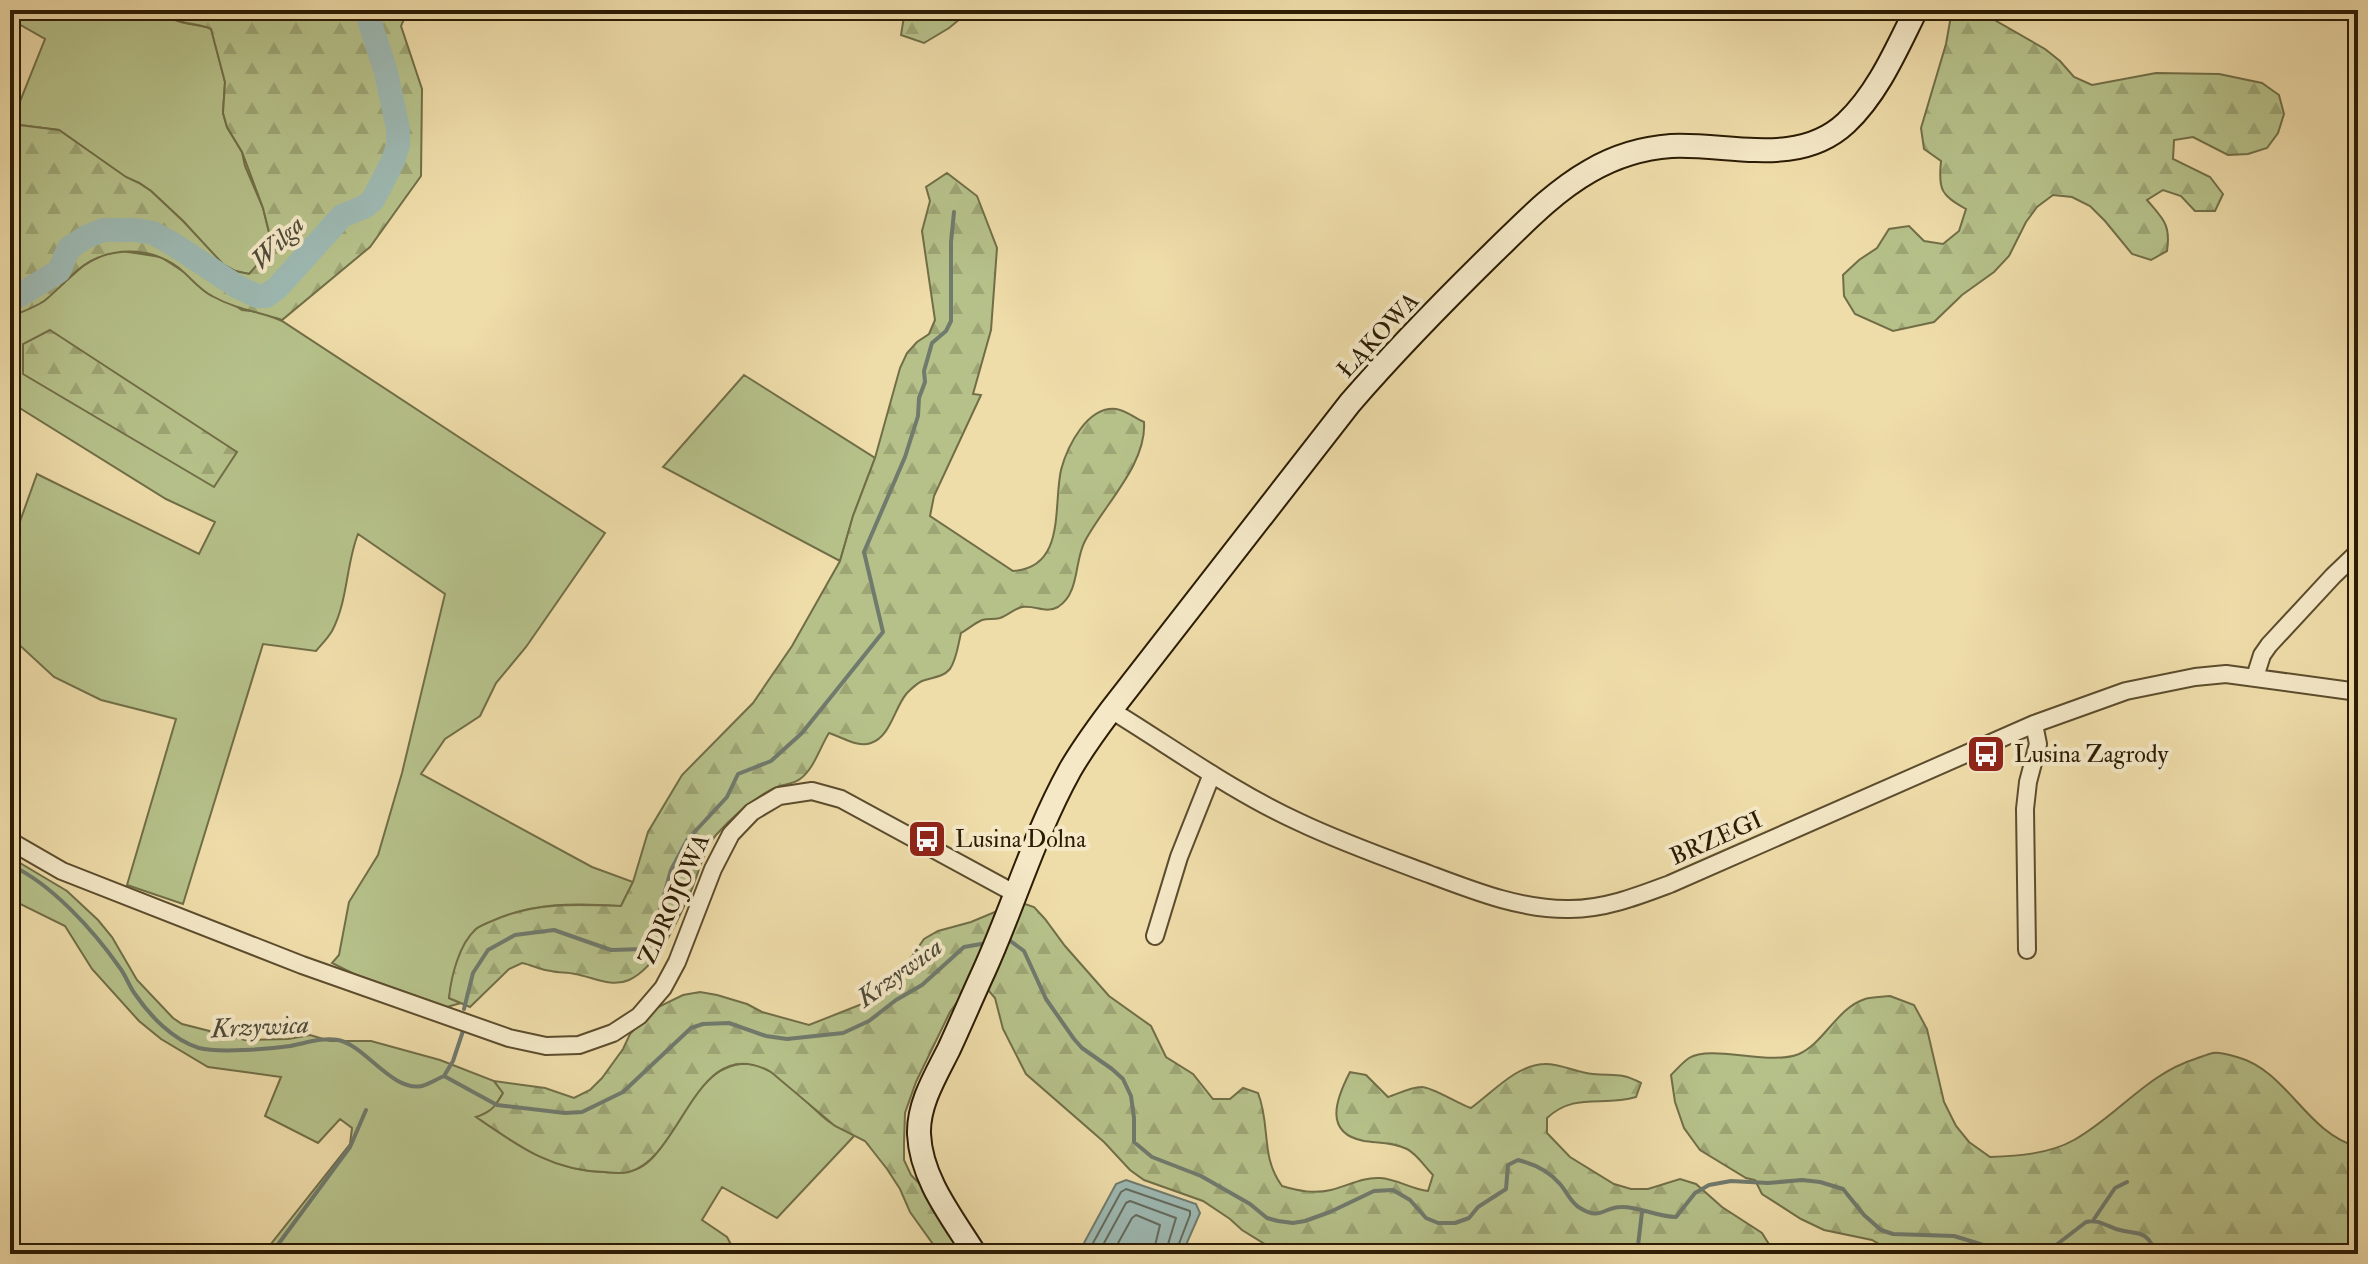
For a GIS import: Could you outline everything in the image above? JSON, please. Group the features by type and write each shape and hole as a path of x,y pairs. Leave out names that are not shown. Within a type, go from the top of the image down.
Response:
{"street":[{"name":"ŁĄKOWA","path":"1014,893 1068,774 1111,710 1350,403 1460,285 1542,206 1590,171 1612,160 1669,146 1767,151 1792,149 1812,145 1831,135 1858,111 1916,10"},
{"path":"2255,677 2262,655 2269,645 2358,552"},
{"name":"BRZEGI","path":"1111,710 1212,774 1297,822 1468,889 1536,907 1572,909 1621,902 1670,884 2034,724 2126,691 2226,674 2358,692"},
{"path":"2027,950 2025,809 2038,744 2034,724"},
{"path":"1155,936 1179,857 1212,774"},
{"name":"ZDROJOWA","path":"10,841 62,871 302,965 509,1038 546,1046 579,1045 613,1033 639,1016 663,988 677,962 713,869 731,834 752,812 779,796 812,791 841,799 1014,893"},
{"path":"975,1254 934,1187 923,1162 919,1133 922,1108 932,1081 989,960 1014,893"}],"green space":[{"path":"10,10 169,10 171,18 211,28 225,82 223,113 227,127 242,152 270,236 269,251 260,264 249,274 222,264 183,221 139,183 126,178 59,130 11,124 45,39 10,19"},
{"path":"169,10 408,10 401,26 422,89 421,176 370,247 282,320 212,296 169,262 148,253 136,252 113,253 91,261 44,301 10,317 11,124 59,130 151,191 223,264 235,271 249,274 269,251 270,236 263,208 223,113 225,82 211,29 171,18"},
{"path":"905,10 964,10 966,14 924,43 901,35"},
{"path":"1952,10 1977,10 2045,49 2074,77 2092,85 2156,73 2219,74 2262,83 2279,95 2284,114 2278,133 2267,148 2248,154 2228,155 2193,137 2174,140 2173,159 2210,177 2223,194 2215,211 2195,211 2181,196 2163,190 2147,200 2161,217 2168,234 2167,251 2151,260 2132,254 2090,206 2072,197 2053,195 2037,207 2009,256 1994,272 1962,295 1934,322 1893,331 1855,314 1844,296 1843,275 1877,248 1889,229 1909,226 1924,241 1943,244 1959,231 1966,209 1943,191 1941,161 1924,149 1921,128 1946,44"},
{"path":"947,173 977,196 997,248 991,330 973,394 981,395 934,496 930,516 1013,571 1030,567 1042,559 1049,547 1054,533 1061,470 1073,440 1087,421 1096,414 1116,409 1144,422 1139,453 1123,484 1085,541 1070,594 1053,609 1022,607 1000,618 982,620 961,633 950,669 940,676 922,681 909,691 888,728 878,739 861,744 829,733 805,775 764,794 722,828 704,855 674,928 658,953 639,974 622,982 609,982 522,963 509,969 470,1007 449,998 461,952 476,929 508,915 539,907 621,906 633,882 648,832 682,775 753,703 792,646 840,561 875,458 900,368 907,353 929,334 935,320 922,231 930,201 926,187"},
{"path":"122,251 161,257 242,310 261,312 282,321 605,533 526,647 496,683 480,716 445,739 421,774 592,867 633,882 621,906 572,904 539,907 508,915 476,929 450,991 449,998 461,1003 447,1007 354,974 332,963 339,955 349,902 378,855 402,773 445,594 358,534 337,619 332,631 316,651 263,644 183,904 127,885 176,719 101,700 54,677 13,639 10,644 10,536 14,538 37,474 199,554 215,522 166,499 10,402 10,317 44,301 86,263"},
{"path":"50,330 237,452 214,487 23,374 23,344"},
{"path":"744,375 875,458 840,561 663,467"},
{"path":"10,857 67,891 98,920 112,937 137,980 182,1024 245,1040 310,1035 330,1041 371,1041 440,1060 494,1081 503,1093 493,1109 478,1117 536,1155 568,1167 617,1172 631,1171 645,1165 658,1152 702,1086 723,1069 736,1065 760,1066 791,1087 828,1121 855,1135 777,1218 722,1187 702,1220 727,1237 736,1254 263,1254 350,1144 352,1128 340,1119 318,1143 265,1116 281,1077 208,1067 161,1039 139,1021 92,969 65,926 10,899"},
{"path":"1019,902 1034,907 1109,996 1151,1026 1166,1057 1193,1074 1213,1099 1230,1099 1243,1088 1258,1093 1268,1152 1282,1186 1319,1192 1380,1178 1428,1191 1433,1175 1411,1151 1396,1145 1364,1141 1343,1131 1336,1114 1337,1104 1350,1072 1366,1075 1388,1097 1425,1087 1471,1108 1514,1074 1550,1064 1587,1073 1623,1076 1641,1083 1636,1097 1568,1105 1547,1118 1547,1133 1570,1157 1614,1184 1631,1189 1648,1189 1680,1179 1696,1184 1722,1207 1762,1233 1775,1254 1634,1254 1617,1246 1585,1244 1537,1254 1281,1254 1203,1201 1144,1180 1130,1170 1104,1142 1026,1074 1003,1029 995,998 983,984 968,987 950,1012 916,1082 905,1113 904,1160 911,1175 934,1199 962,1254 938,1251 910,1212 887,1169 865,1141 835,1126 771,1072 746,1064 725,1068 707,1081 663,1145 648,1162 626,1173 586,1171 552,1162 521,1147 476,1117 492,1108 503,1093 494,1081 545,1088 574,1098 590,1090 623,1049 630,1034 652,1010 683,995 700,992 717,995 809,1025 882,994 924,939"},
{"path":"1890,996 1914,1005 1927,1029 1944,1102 1956,1126 1969,1142 1990,1157 2033,1153 2064,1145 2090,1130 2162,1075 2207,1055 2225,1054 2255,1064 2284,1088 2324,1129 2358,1147 2358,1254 2270,1254 2242,1249 2227,1254 1896,1254 1872,1240 1824,1230 1801,1219 1762,1194 1755,1180 1746,1178 1700,1150 1684,1128 1675,1102 1671,1075 1689,1058 1711,1053 1773,1058 1799,1054 1816,1042 1855,1003"}],"water":[{"path":"1126,1180 1196,1204 1200,1213 1182,1254 1078,1254 1116,1184"}],"waterway":[{"name":"Wilga","path":"10,301 59,271 69,248 103,230 153,233 257,296 266,296 277,288 342,216 373,200 393,161 398,145 398,129 386,72 368,17 369,10"},
{"path":"464,1009 473,973 488,950 515,935 554,930 611,950 645,949 671,870 687,840 727,797 738,774 771,761 802,733 883,632 864,552 905,457 918,416 919,398 925,382 924,371 932,343 946,331 951,321 954,212"},
{"name":"Krzywica","path":"10,865 41,883 71,909 122,971 148,1011 171,1033 189,1044 208,1049 244,1050 332,1039 348,1044 389,1075 411,1086 422,1086 444,1076"},
{"name":"Krzywica","path":"1004,941 1009,940 1024,951 1046,999 1074,1039 1123,1079 1131,1096 1134,1142 1152,1157 1201,1176 1250,1204 1267,1218 1293,1223 1305,1221 1374,1191 1393,1190 1410,1200 1426,1218 1438,1223 1455,1223 1469,1218 1478,1207 1506,1189 1508,1165 1518,1160 1556,1179 1577,1206 1587,1212 1627,1207 1676,1217 1695,1193 1709,1185 1731,1181 1768,1183 1802,1180 1843,1189 1864,1215 1881,1230 1893,1234 1954,1236 2003,1251 2029,1254"},
{"name":"Krzywica","path":"444,1076 497,1105 582,1112 623,1092 691,1028 703,1024 729,1023 766,1036 787,1039 843,1033 869,1021 922,985 964,947 987,943"},
{"path":"444,1076 453,1061 463,1031"},
{"path":"271,1254 350,1147 366,1110"},
{"path":"2094,1219 2115,1188 2127,1182"},
{"path":"1637,1254 1642,1212"},
{"name":"Krzywica","path":"2040,1254 2086,1222 2094,1221 2144,1236 2156,1254"}],"place":[{"name":"Lusina Zagrody","path":"1986,754"},
{"name":"Lusina Dolna","path":"927,839"}]}
